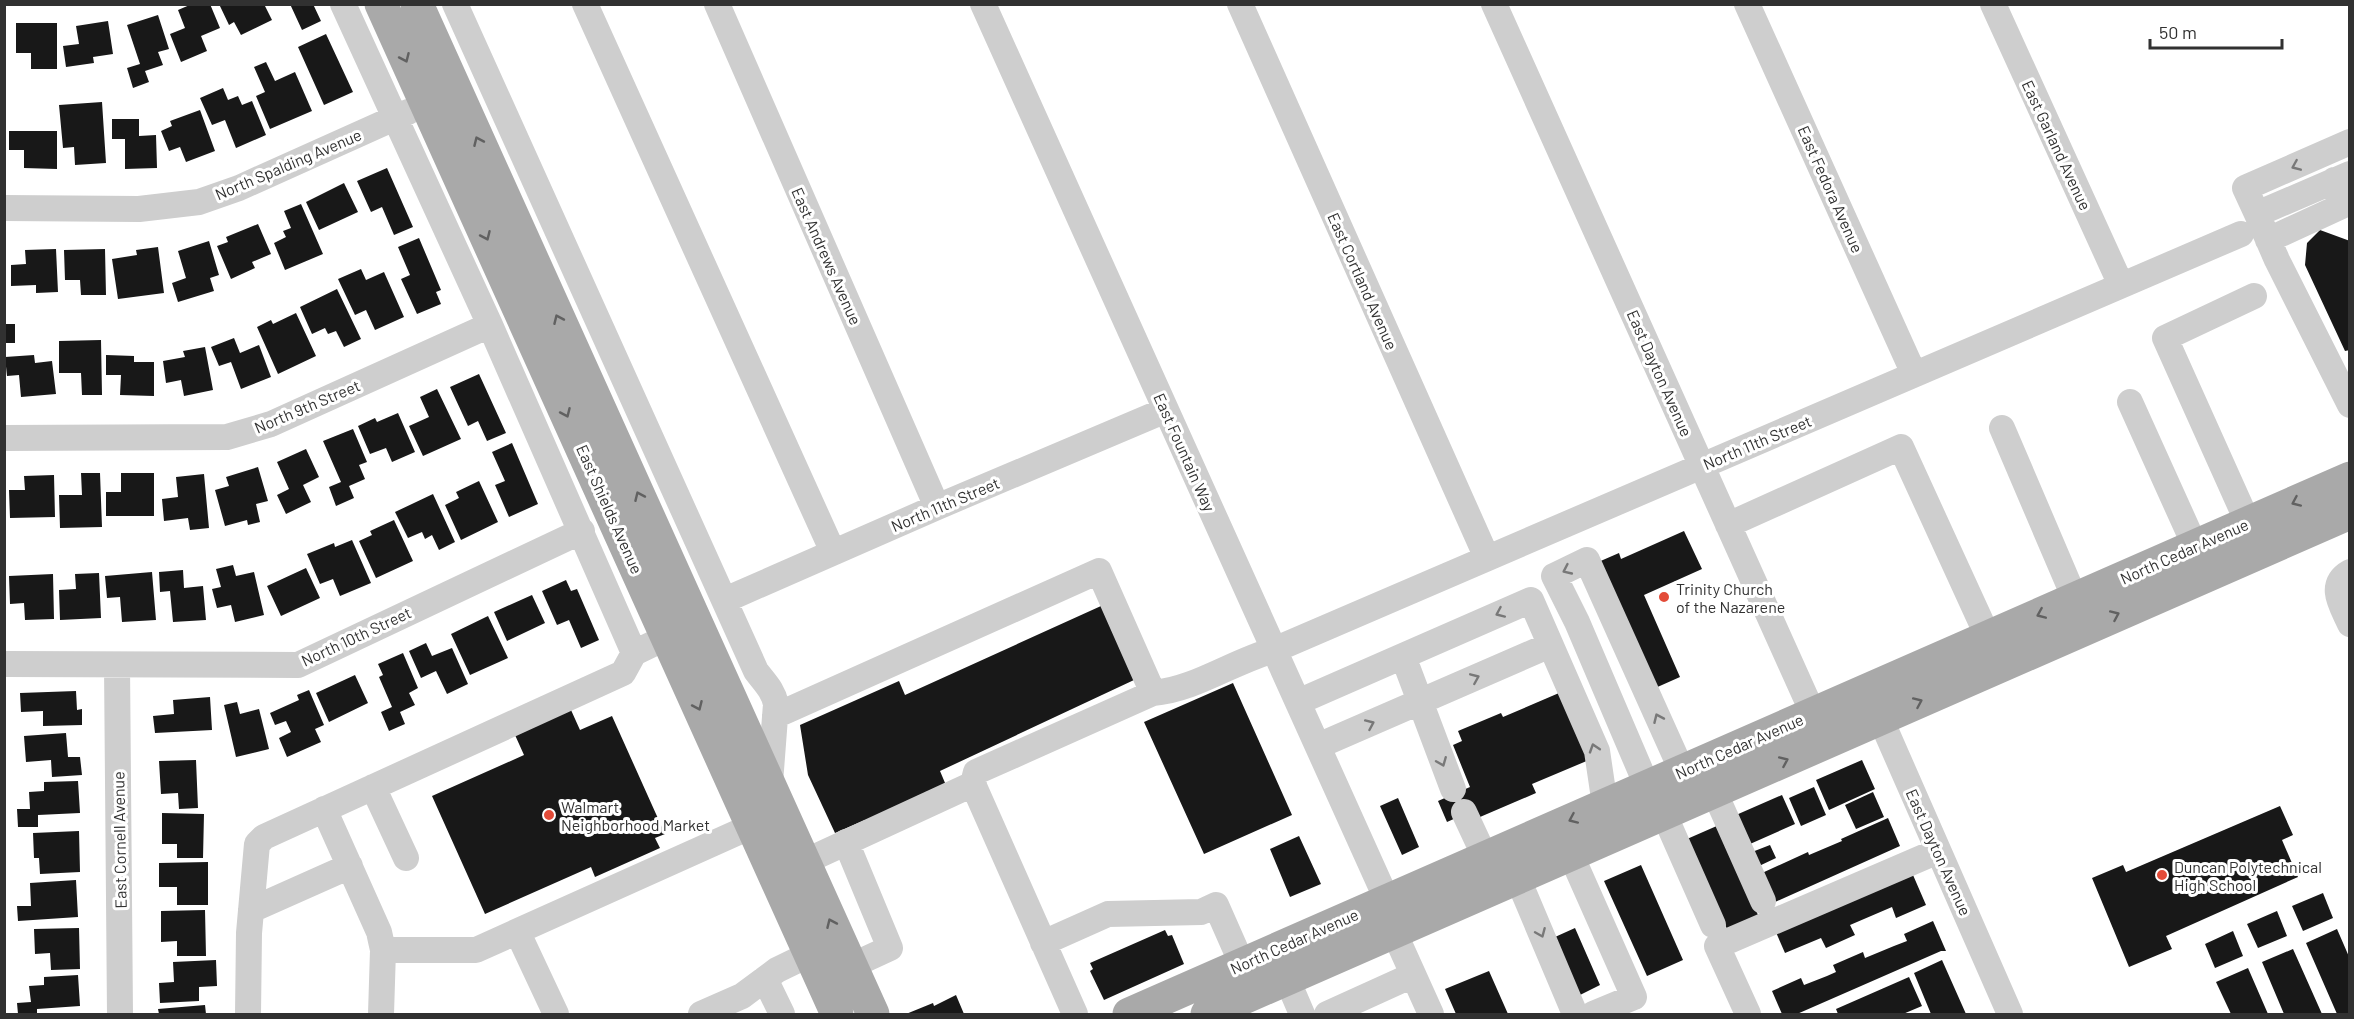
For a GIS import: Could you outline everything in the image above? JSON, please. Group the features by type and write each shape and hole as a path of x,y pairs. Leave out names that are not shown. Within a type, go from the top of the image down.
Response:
{"main road":[{"name":"East Shields Avenue","path":"381,4 810,954 830,1012"},
{"name":"East Shields Avenue","path":"417,4 873,1014"},
{"name":"North Cedar Avenue","path":"1874,704 1988,637 2349,478"},
{"name":"North Cedar Avenue","path":"1129,1014 1682,771 1819,728 2349,513"},
{"path":"617,524 626,524 640,535 696,659 744,729"},
{"name":"North Cedar Avenue","path":"1207,1014 1714,792 1819,728"},
{"path":"752,826 771,833 787,858 796,862 804,862"},
{"path":"1394,932 1394,921 1403,909 1477,875 1485,857"},
{"path":"1287,980 1299,959 1376,925 1386,912 1387,900"},
{"path":"1165,1014 1231,983 1242,964"}],"street":[{"path":"343,4 490,325 634,653"},
{"path":"455,4 756,671 770,687 774,696 775,716 770,787"},
{"path":"585,4 833,552"},
{"name":"East Andrews Avenue","path":"717,4 937,507"},
{"name":"East Fountain Way","path":"983,4 1387,900"},
{"name":"East Cortland Avenue","path":"1240,4 1487,558"},
{"name":"East Dayton Avenue","path":"1494,4 1819,728"},
{"name":"East Fedora Avenue","path":"1747,4 1914,374"},
{"name":"East Garland Avenue","path":"1993,4 2121,285"},
{"name":"North Spalding Avenue","path":"4,208 139,208 199,201 239,188 456,91"},
{"path":"2349,142 2245,188 2349,405"},
{"path":"2257,214 2342,177 2347,206 2268,240"},
{"name":"North 11th Street","path":"973,784 976,772 1153,693 1171,692 1254,655 1274,650 2241,234"},
{"path":"2248,523 2165,339 2254,296"},
{"name":"North 9th Street","path":"4,438 227,436 271,424 490,325"},
{"path":"2130,402 2195,546"},
{"name":"North 11th Street","path":"725,600 1166,410"},
{"path":"2002,428 2075,599"},
{"path":"1728,525 1901,447 1988,637"},
{"name":"North 10th Street","path":"4,664 298,664 582,531"},
{"path":"1647,786 1577,622 1554,576 1587,560 1682,771"},
{"path":"775,716 1099,572 1153,693"},
{"path":"2349,572 2340,579 2337,594 2349,624"},
{"path":"1298,702 1531,600 1597,751 1605,805"},
{"path":"248,1014 251,910 256,844 264,837 373,786 623,673 634,653 667,638"},
{"path":"1318,746 1550,645"},
{"path":"1403,656 1422,701 1431,734 1485,857"},
{"name":"East Cornell Avenue","path":"117,665 120,1014"},
{"name":"East Dayton Avenue","path":"1874,704 2010,1014"},
{"path":"804,862 973,784 1075,1014"},
{"path":"373,786 406,858"},
{"path":"1714,792 1762,901"},
{"path":"324,809 379,932 382,950 381,1014"},
{"path":"1664,814 1713,925"},
{"path":"382,950 476,950 752,826"},
{"path":"846,842 890,948 851,966"},
{"path":"1748,1014 1717,946 1938,851"},
{"path":"1571,855 1634,998 1593,1014"},
{"path":"251,910 350,867"},
{"path":"1518,879 1575,1014"},
{"path":"1043,943 1108,914 1201,912 1216,905 1242,964"},
{"path":"1394,932 1413,975 1425,1013"},
{"path":"518,933 556,1014"},
{"path":"701,1014 742,996 777,970 810,954"},
{"path":"1327,1014 1413,975"},
{"path":"765,979 782,1014"},
{"path":"1287,980 1302,1014"}],"building":[{"path":"192,4 210,4 220,28 201,36 207,51 181,62 170,34 185,28 178,10"},
{"path":"219,4 264,4 272,20 241,35 234,22 229,25"},
{"path":"290,4 313,4 321,21 302,30"},
{"path":"158,15 169,49 158,52 163,65 145,71 149,82 133,88 127,68 140,64 127,25"},
{"path":"108,21 113,54 93,57 94,63 66,67 63,46 79,44 76,26"},
{"path":"16,23 57,23 57,69 31,69 31,53 16,53"},
{"path":"326,34 353,92 324,105 298,47"},
{"path":"266,62 275,81 295,72 312,111 270,129 256,96 265,92 254,67"},
{"path":"223,88 228,100 238,96 242,105 252,101 266,135 236,148 225,120 212,125 200,98"},
{"path":"102,102 106,163 75,165 74,147 63,148 59,105"},
{"path":"200,110 215,151 186,162 180,147 169,151 161,131 172,126 170,121"},
{"path":"112,119 139,119 139,136 156,135 157,168 125,169 125,139 112,139"},
{"path":"9,131 57,131 57,169 24,168 24,150 9,150"},
{"path":"387,168 413,227 394,235 382,207 371,212 357,181"},
{"path":"344,183 358,212 319,230 306,202"},
{"path":"301,204 323,254 285,270 274,243 286,237 283,231 291,228 284,211"},
{"path":"258,224 271,254 252,262 255,268 231,279 217,246 228,242 226,237"},
{"path":"2320,230 2350,241 2350,350 2345,351 2305,265 2307,243"},
{"path":"419,238 441,290 436,292 441,304 417,314 401,279 410,275 398,247"},
{"path":"209,241 219,275 210,278 214,291 178,302 172,283 186,278 178,251"},
{"path":"158,247 164,293 118,299 112,259 137,255 136,250"},
{"path":"56,249 58,292 36,293 36,285 11,286 11,265 26,264 25,250"},
{"path":"105,249 106,295 81,295 80,280 65,280 64,250"},
{"path":"361,269 366,280 384,272 404,317 375,330 366,310 355,315 338,279"},
{"path":"337,289 361,339 344,347 336,331 328,334 325,328 312,334 300,307"},
{"path":"296,313 316,356 278,374 257,327 271,320 273,324"},
{"path":"4,324 15,324 15,343 4,343"},
{"path":"234,338 240,353 259,345 271,377 241,389 231,362 219,366 211,347"},
{"path":"101,340 102,395 82,395 81,373 59,373 59,341"},
{"path":"205,347 213,390 184,396 181,380 166,383 163,361 185,357 183,351"},
{"path":"34,355 35,363 52,361 56,394 21,397 19,375 7,376 5,357"},
{"path":"106,355 134,356 134,362 154,362 154,396 120,395 121,375 106,375"},
{"path":"479,374 506,433 487,441 478,421 468,426 450,387"},
{"path":"437,389 461,439 423,456 409,426 429,417 420,397"},
{"path":"398,413 415,452 392,462 386,448 370,454 358,426 375,418 377,422"},
{"path":"353,429 367,462 359,465 365,479 349,486 354,498 336,506 329,487 341,482 323,441"},
{"path":"512,443 538,504 509,517 495,485 505,481 492,452"},
{"path":"306,449 319,477 303,485 311,502 286,514 277,495 289,489 277,462"},
{"path":"258,467 268,501 256,504 260,522 248,525 247,520 225,526 215,490 229,486 226,477"},
{"path":"81,473 100,473 102,527 60,528 59,495 82,495"},
{"path":"121,473 154,473 154,516 106,516 106,492 121,492"},
{"path":"204,474 209,528 190,530 188,518 164,521 162,499 178,497 176,477"},
{"path":"54,475 55,517 10,518 9,490 25,490 24,476"},
{"path":"479,481 498,522 461,540 445,505 459,498 456,492"},
{"path":"433,494 455,542 439,550 432,535 425,539 422,532 408,538 395,512"},
{"path":"394,520 413,561 376,578 359,541 372,535 370,531"},
{"path":"1684,531 1702,569 1644,595 1680,677 1653,689 1596,563 1619,553 1621,559"},
{"path":"352,540 371,583 340,596 333,579 320,584 307,554 334,543 335,547"},
{"path":"233,565 236,576 254,572 264,615 235,622 231,605 217,608 212,589 221,587 216,569"},
{"path":"306,568 320,598 281,616 267,586"},
{"path":"183,570 184,588 203,586 206,620 173,622 170,591 160,592 159,572"},
{"path":"152,572 156,620 122,622 120,597 107,598 105,576"},
{"path":"99,573 101,618 60,620 59,590 76,589 75,574"},
{"path":"53,574 54,619 25,620 24,603 10,604 9,576"},
{"path":"566,580 571,591 577,589 599,640 581,648 569,620 557,625 542,591"},
{"path":"532,595 545,623 507,641 494,612"},
{"path":"1101,606 1134,680 940,771 948,790 868,826 865,820 835,833 808,775 800,725 899,681 905,695"},
{"path":"488,616 508,658 470,675 451,634"},
{"path":"426,643 432,656 452,648 468,684 447,694 436,671 421,678 409,651"},
{"path":"403,653 418,688 409,693 415,705 400,712 405,724 389,731 381,712 392,707 379,677 383,675 378,664"},
{"path":"355,675 368,703 329,722 316,693"},
{"path":"1233,683 1292,815 1204,854 1144,722"},
{"path":"309,690 324,725 315,729 321,742 287,757 279,738 291,732 286,721 275,725 270,713 299,700 297,695"},
{"path":"76,691 77,710 82,709 82,725 43,726 43,711 21,712 20,693"},
{"path":"1559,693 1589,760 1532,784 1536,793 1480,817 1476,809 1447,822 1438,801 1470,787 1453,745 1462,741 1458,731 1501,713 1503,717"},
{"path":"210,697 212,730 155,733 153,716 174,714 173,700"},
{"path":"237,702 240,714 259,709 269,749 236,757 224,705"},
{"name":"Walmart Neighborhood Market","path":"571,710 580,730 612,716 665,834 655,838 660,848 595,877 591,867 485,914 432,796 524,755 515,735"},
{"path":"66,733 68,757 80,757 82,775 52,777 51,760 26,762 24,736"},
{"path":"196,760 198,808 179,809 178,793 161,794 159,761"},
{"path":"1862,760 1875,789 1829,810 1816,780"},
{"path":"78,781 80,813 38,815 38,827 18,827 17,809 30,809 29,792 44,791 44,782"},
{"path":"1814,787 1826,815 1801,826 1789,798"},
{"path":"1873,792 1884,817 1856,829 1845,805"},
{"path":"1782,795 1795,824 1750,844 1736,815"},
{"path":"1398,798 1419,847 1402,855 1380,806"},
{"path":"2280,806 2293,835 2282,840 2298,877 2166,936 2172,949 2129,967 2092,878 2123,865 2126,872"},
{"path":"162,813 204,814 203,858 177,858 177,844 162,844"},
{"path":"1888,818 1900,846 1775,902 1762,873 1808,852 1809,855 1842,841 1841,839"},
{"path":"1719,825 1758,915 1727,929 1687,839"},
{"path":"79,831 80,872 40,874 39,858 34,858 33,833"},
{"path":"1299,836 1321,884 1290,897 1270,849"},
{"path":"1770,845 1776,858 1759,866 1752,852"},
{"path":"208,862 208,905 177,905 177,887 159,887 159,863"},
{"path":"1641,865 1683,960 1647,976 1604,881"},
{"path":"1913,875 1926,905 1896,918 1892,907 1850,925 1855,935 1826,948 1821,938 1785,953 1775,930"},
{"path":"76,880 78,917 18,921 17,906 31,906 30,883"},
{"path":"2323,893 2333,918 2303,931 2292,906"},
{"path":"205,910 206,956 177,956 177,941 161,942 161,911"},
{"path":"2277,911 2287,936 2258,948 2247,924"},
{"path":"1933,921 1946,951 1941,951 1797,1014 1782,1014 1772,991 1801,978 1804,985 1827,976 1836,972 1833,965 1863,952 1865,958 1907,941 1904,934"},
{"path":"79,928 80,969 51,970 50,953 35,954 34,929"},
{"path":"1575,928 1600,985 1580,995 1555,937"},
{"name":"Duncan Polytechnical High School","path":"2337,929 2350,959 2350,1014 2337,1014 2306,943"},
{"path":"1165,930 1168,936 1172,935 1184,964 1104,1000 1090,971 1093,969 1090,963"},
{"path":"2233,931 2243,956 2215,968 2205,944"},
{"path":"2293,949 2322,1014 2284,1014 2262,962"},
{"path":"216,960 217,986 199,987 199,1001 160,1003 159,983 174,982 173,962"},
{"path":"1942,960 1966,1014 1931,1014 1914,973"},
{"path":"2248,968 2268,1014 2231,1014 2216,982"},
{"path":"1489,971 1508,1014 1456,1014 1445,989"},
{"path":"78,975 80,1006 37,1009 37,1014 18,1014 17,1003 31,1002 29,986 44,985 44,977"},
{"path":"1909,977 1922,1006 1903,1014 1838,1014 1836,1009"},
{"path":"956,995 964,1014 906,1014 933,1003 934,1006"},
{"path":"205,1005 206,1014 159,1014 158,1009"}],"place":[{"name":"Trinity Church of the Nazarene","path":"1664,597"},
{"name":"Walmart Neighborhood Market","path":"549,815"},
{"name":"Duncan Polytechnical High School","path":"2162,875"}]}
